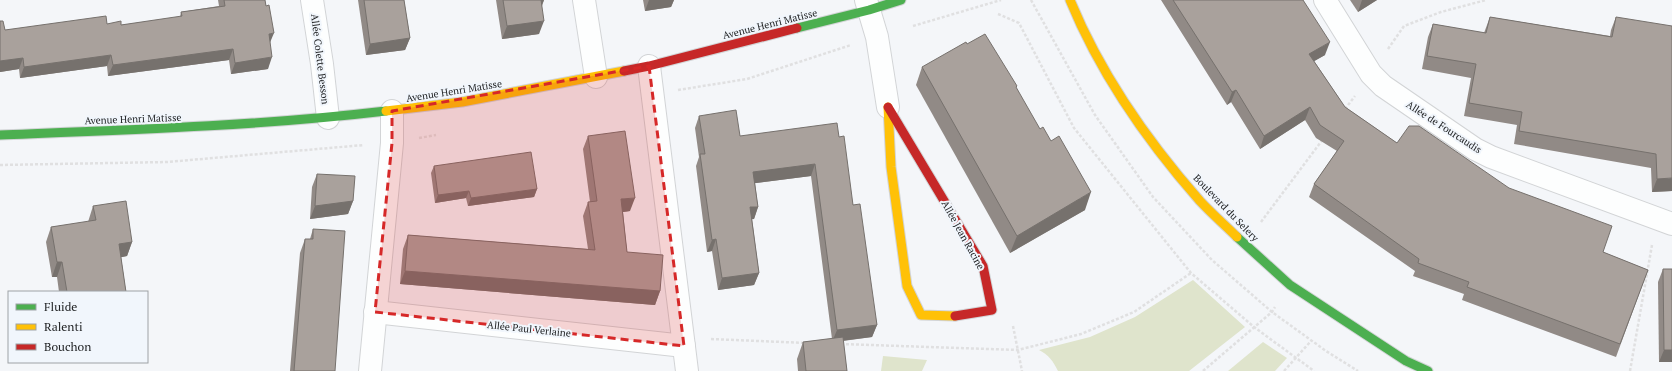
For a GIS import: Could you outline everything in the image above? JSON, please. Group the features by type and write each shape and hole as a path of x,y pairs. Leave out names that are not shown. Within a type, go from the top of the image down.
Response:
{"street":[{"name":"Allée Colette Besson","path":"312,0 322,64 328,118"},
{"path":"584,0 596,77"},
{"name":"Avenue Henri Matisse","path":"0,135 225,126 392,112 462,102 649,66 868,5 901,0"},
{"name":"Boulevard du Selery","path":"1070,0 1115,88 1164,158 1201,202 1244,244 1290,285 1406,361 1428,371"},
{"name":"Allée de Fourcaudis","path":"1325,0 1372,74 1383,86 1475,149 1491,157 1664,222"},
{"name":"Allée Jean Racine","path":"868,5 876,37 888,107 891,167 907,286 921,315 957,316 992,310 982,266 888,107"},
{"path":"649,66 687,371"},
{"path":"370,371 392,143 392,112"},
{"name":"Allée Paul Verlaine","path":"375,312 684,346"}],"path":[{"path":"1343,112 1372,74 1404,26 1440,12 1486,0"},
{"path":"998,14 1019,23 1074,128 1191,273 1254,328 1314,371"},
{"path":"1244,244 1324,137"},
{"path":"1630,371 1664,222"},
{"path":"1203,371 1272,312 1290,285"},
{"path":"1012,322 1022,371"},
{"path":"1284,371 1311,341"}],"highlighted area":[{"path":"649,66 684,346 375,312 392,143 392,111"}],"green space":[{"path":"1193,280 1245,327 1189,371 1058,371 1050,359 1039,350 1090,337 1135,317"},
{"path":"1263,342 1287,358 1275,371 1228,371"},
{"path":"883,356 927,360 922,371 881,371"}],"building":[{"path":"224,0 265,0 266,6 269,5 274,33 269,34 272,57 235,63 233,49 113,65 111,55 24,67 23,58 0,61 0,21 3,21 5,30 106,16 107,24 121,21 121,25 182,16 181,12 225,6"},
{"path":"364,0 404,0 410,38 370,44"},
{"path":"503,0 541,0 544,21 507,26"},
{"path":"1173,0 1303,0 1330,42 1309,54 1345,107 1397,143 1409,126 1419,126 1509,188 1612,226 1603,252 1648,270 1620,344 1467,287 1469,282 1418,263 1419,259 1314,184 1344,141 1320,125 1310,107 1264,136 1236,90 1232,92"},
{"path":"1490,17 1612,37 1616,17 1672,26 1672,178 1657,179 1656,154 1519,131 1522,112 1469,103 1476,64 1427,56 1433,24 1486,33"},
{"path":"985,34 1017,86 1016,87 1040,129 1043,127 1051,141 1059,136 1091,192 1017,236 922,67 966,42 967,44"},
{"path":"736,110 740,136 837,123 839,137 844,136 853,205 860,204 877,325 837,330 815,164 753,172 758,207 750,207 759,273 722,278 716,239 712,240 700,154 705,154 699,116"},
{"path":"625,131 635,198 621,199 627,252 663,255 660,291 405,271 408,235 595,250 588,202 597,201 588,136"},
{"path":"531,152 537,189 471,198 469,191 438,195 434,166"},
{"path":"317,174 355,176 353,201 315,206"},
{"path":"126,201 132,242 119,244 126,291 67,291 62,262 57,262 51,227 96,220 93,206"},
{"path":"313,229 345,231 335,371 294,371 305,239 313,239"},
{"path":"1663,269 1672,269 1672,350 1664,350"},
{"path":"843,337 847,371 806,371 803,342"}],"traffic: fast":[{"path":"797,28 869,10 901,0"},
{"path":"0,135 242,124 386,111"},
{"path":"1237,237 1290,285 1406,361 1428,371"}],"traffic: slow":[{"path":"1070,0 1096,54 1127,106 1144,131 1200,201 1237,237"},
{"path":"386,111 462,102 624,71"},
{"path":"888,107 891,167 907,286 921,315 955,316"}],"traffic: jam":[{"path":"624,71 797,28"},
{"path":"888,107 983,266 992,310 955,316"}]}
